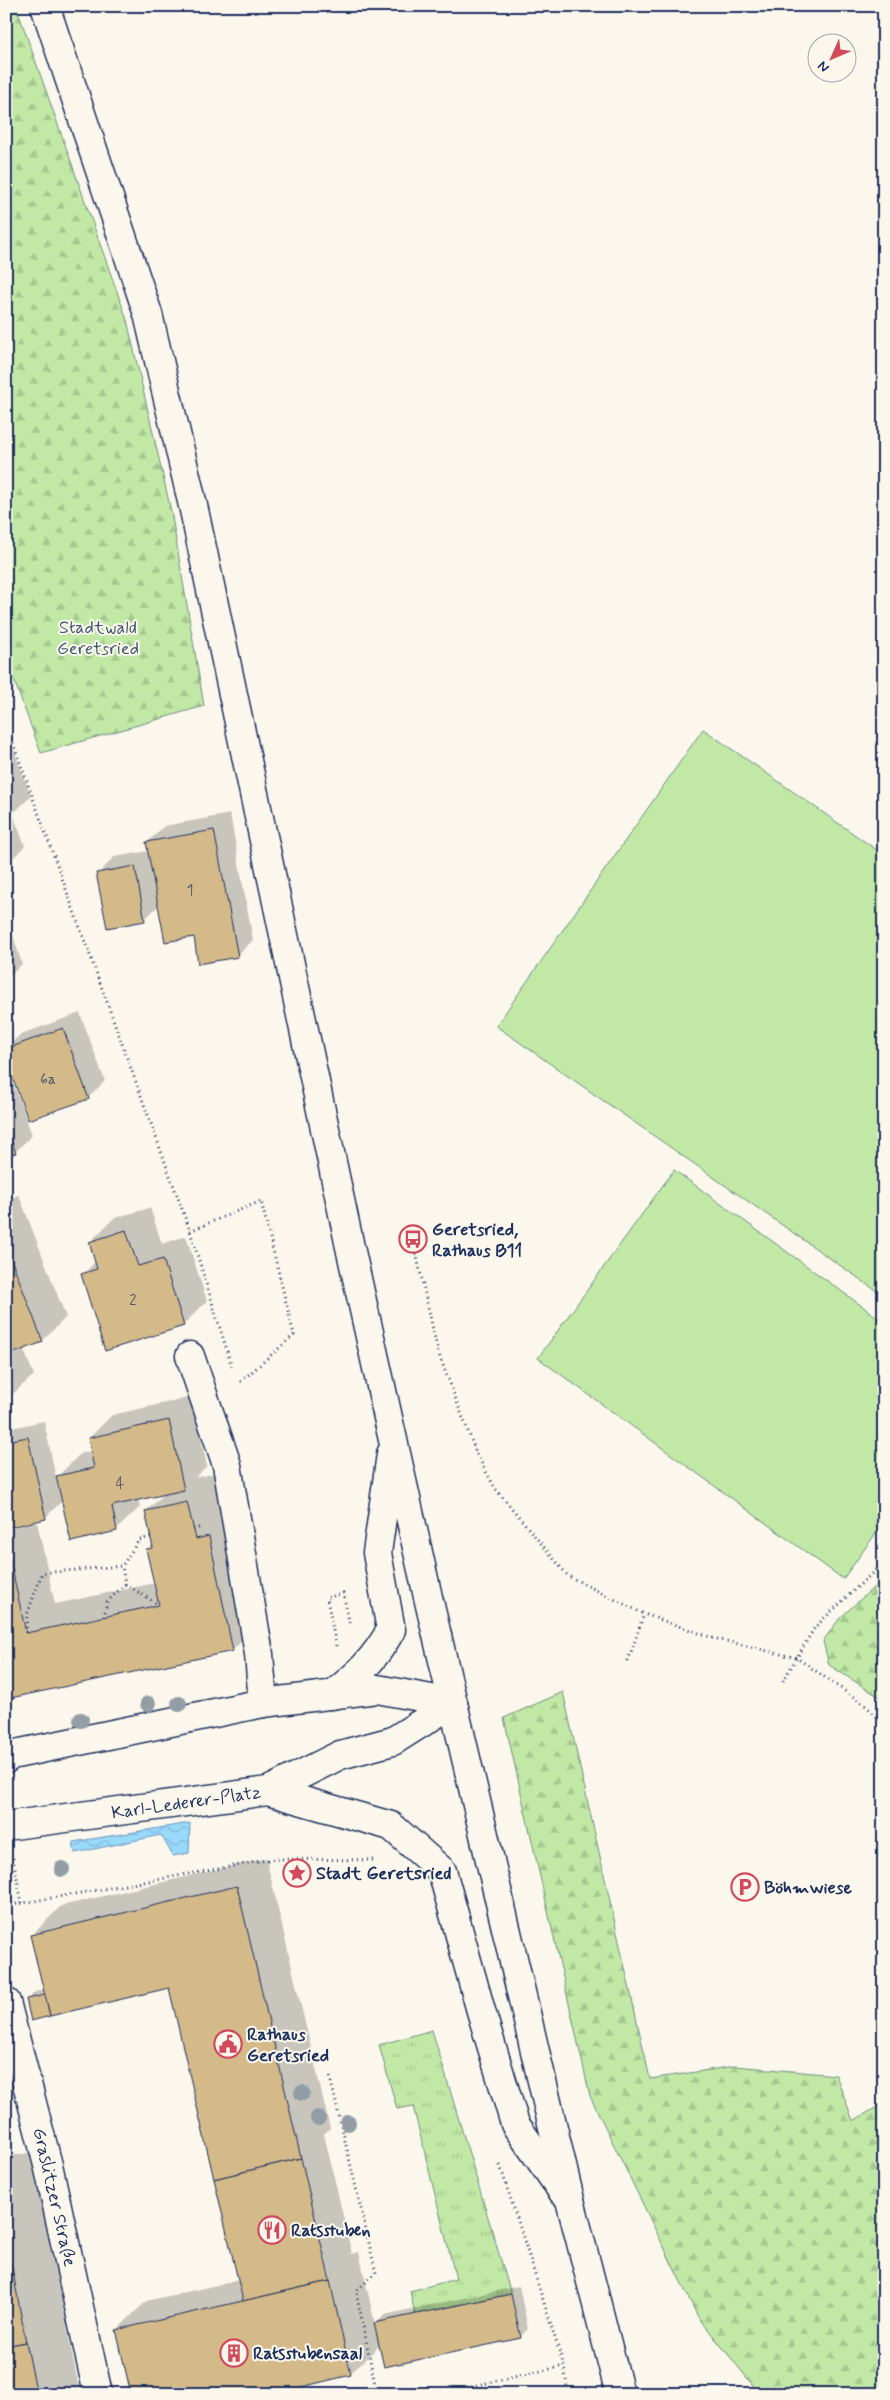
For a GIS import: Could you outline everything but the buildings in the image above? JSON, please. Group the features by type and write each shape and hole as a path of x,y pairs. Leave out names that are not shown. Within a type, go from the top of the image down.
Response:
{"main road":[{"path":"45,6 148,314 194,510 348,1238 453,1703 572,2204 620,2394"},
{"path":"190,1356 227,1465 259,1654 264,1703"},
{"path":"332,1695 363,1671 378,1654 391,1630 377,1553 394,1435"},
{"path":"6,1759 11,1755 264,1703 377,1689 453,1703"},
{"name":"Karl-Lederer-Platz","path":"6,1826 268,1791 340,1755 393,1741 453,1703"},
{"path":"268,1791 391,1826 442,1871 515,2124 572,2204"},
{"name":"Graslitzer Straße","path":"6,2002 49,2169 98,2394"}],"path":[{"path":"6,724 190,1231 262,1201 294,1335 238,1384"},
{"path":"413,1239 438,1352 477,1455 495,1488 568,1576 644,1614 712,1638 797,1658 866,1706 884,1723"},
{"path":"151,1537 138,1540 122,1566 125,1584 158,1605"},
{"path":"783,1681 816,1627 884,1562"},
{"path":"26,1633 27,1615 42,1573 122,1566"},
{"path":"104,1616 107,1602 125,1584"},
{"path":"331,1653 336,1646 327,1598 343,1593 350,1625"},
{"path":"628,1661 644,1614"},
{"path":"12,1856 22,1904"},
{"path":"6,1906 274,1859 380,1860"},
{"path":"330,2077 376,2273 356,2291 377,2394"},
{"path":"437,2394 564,2366"}],"green space":[{"name":"Stadtwald Geretsried","path":"6,6 16,6 127,320 171,511 204,706 41,753 6,659"},
{"path":"703,729 884,855 884,1296 496,1026"},
{"path":"674,1170 884,1322 884,1522 843,1579 538,1358"},
{"path":"884,1578 884,1700 829,1665 823,1641 840,1618"},
{"path":"563,1692 650,2079 735,2066 836,2075 853,2121 884,2103 884,2394 760,2394 698,2317 590,2096 504,1718"},
{"path":"432,2030 511,2294 415,2314 410,2291 456,2279 413,2106 397,2109 379,2045"}],"water":[{"path":"190,1823 189,1853 173,1856 161,1835 75,1853 73,1842"}],"place":[{"name":"Geretsried, Rathaus B11","path":"413,1239"},
{"name":"Stadt Geretsried","path":"297,1873"},
{"name":"Böhmwiese","path":"745,1887"},
{"name":"Rathaus Geretsried","path":"228,2044"},
{"name":"Ratsstuben","path":"272,2230"},
{"name":"Ratsstubensaal","path":"234,2353"}]}
